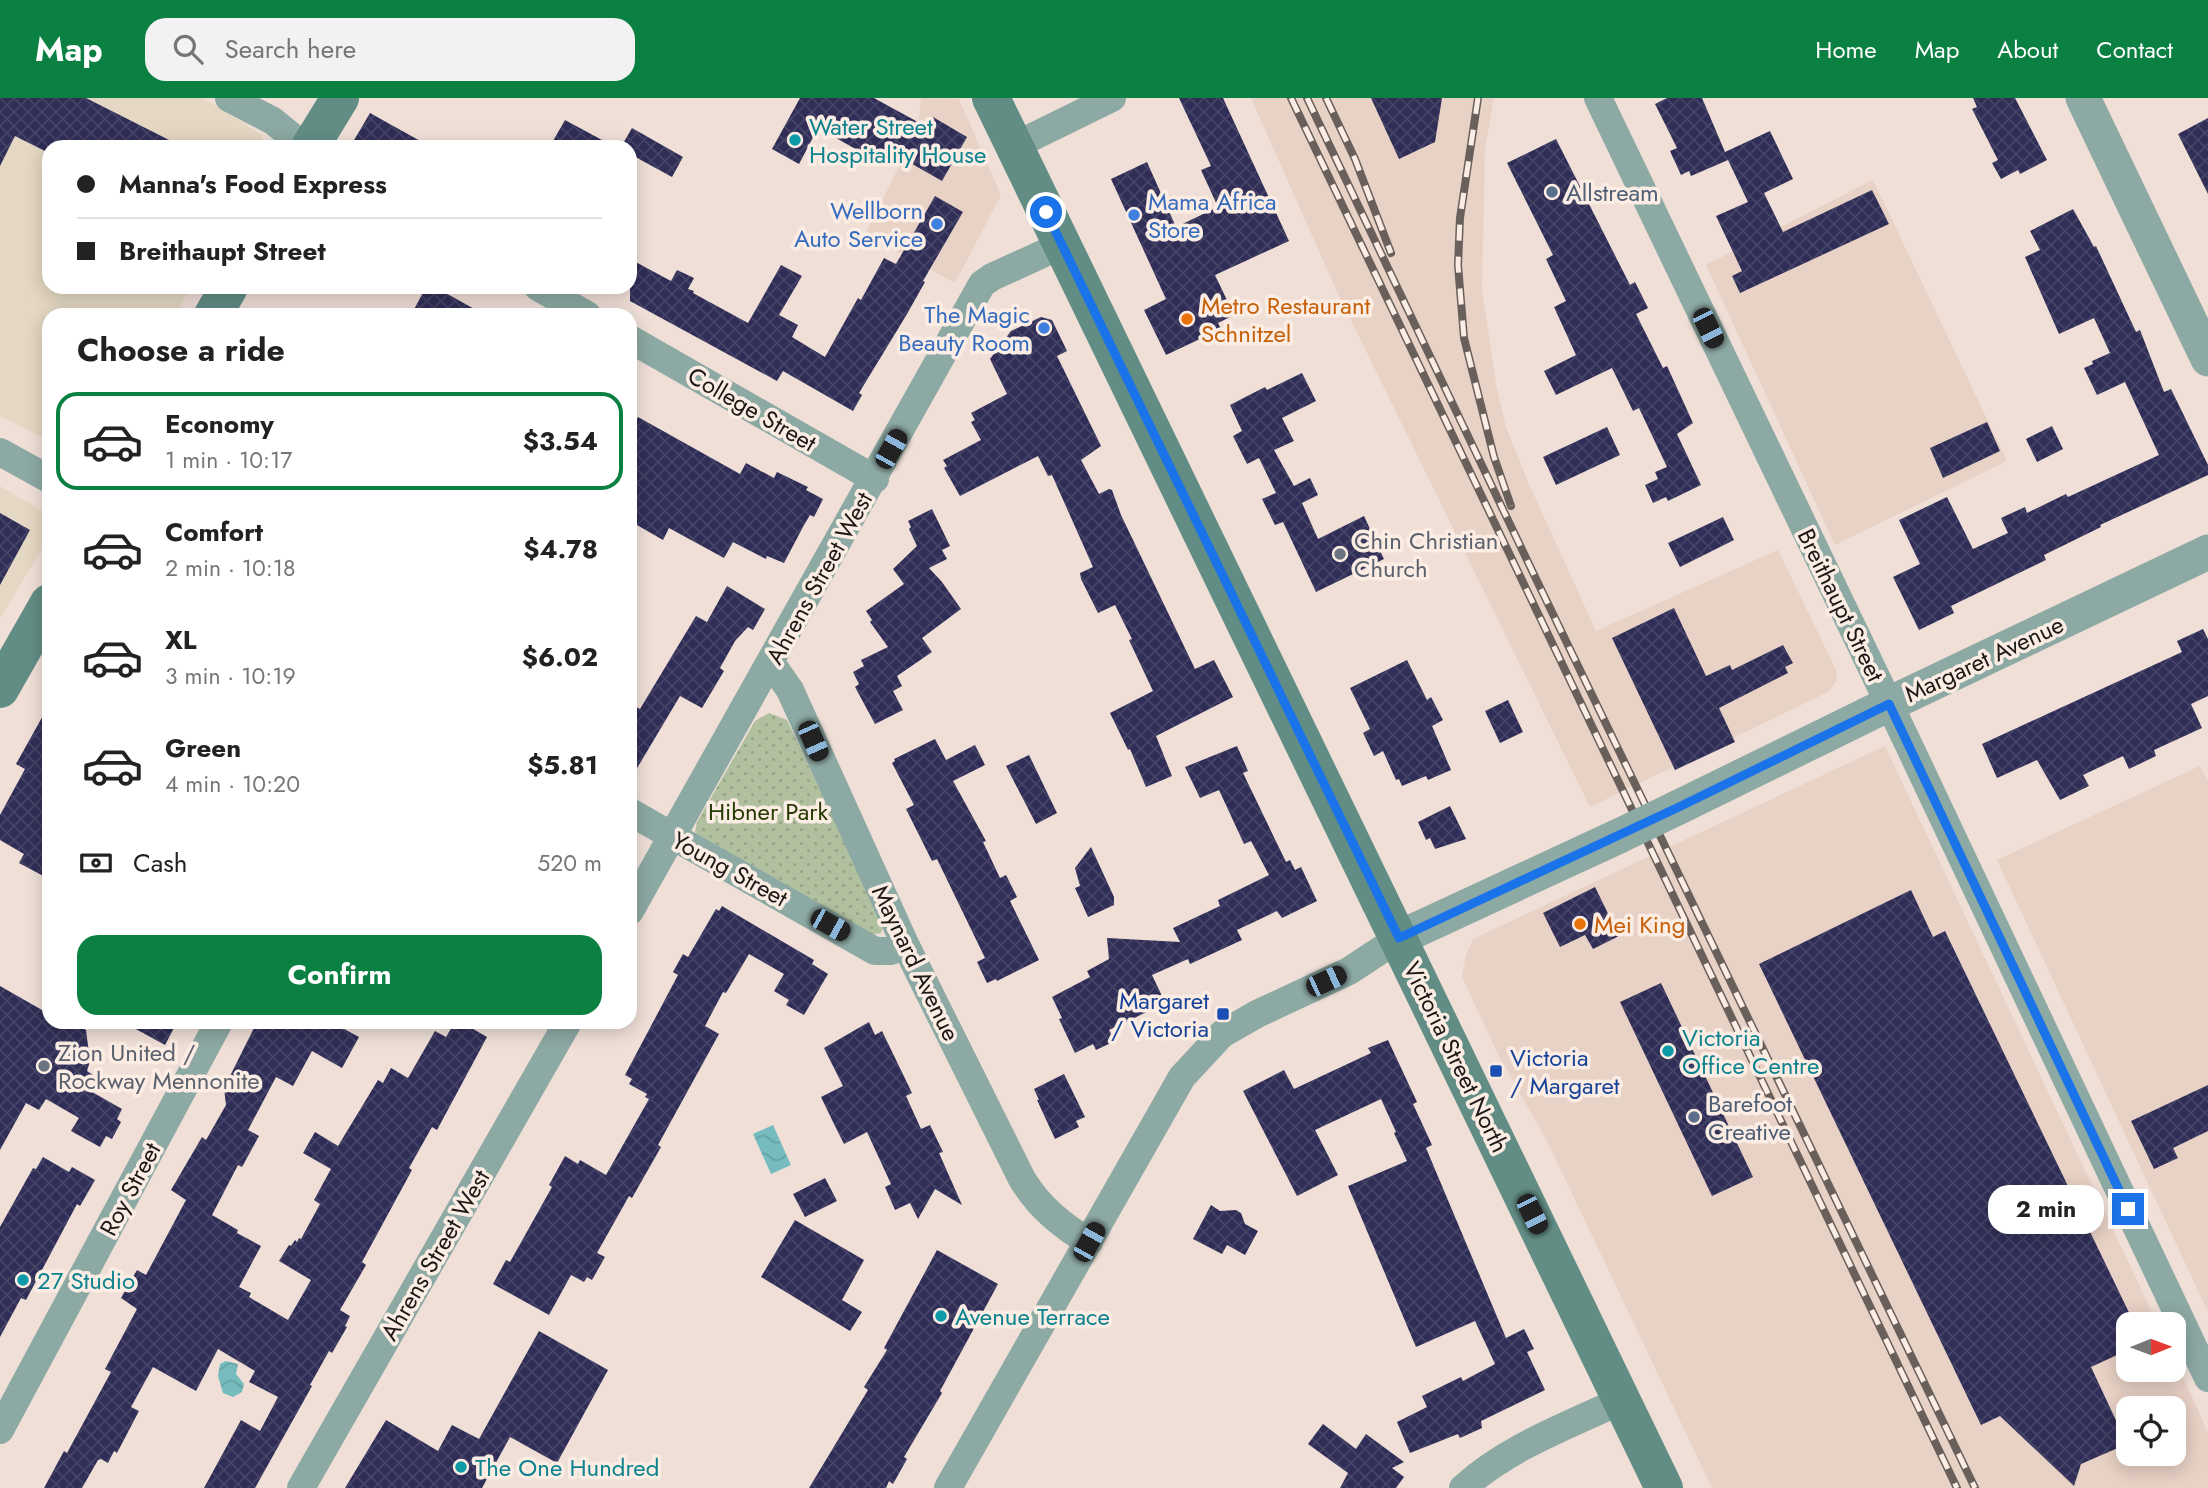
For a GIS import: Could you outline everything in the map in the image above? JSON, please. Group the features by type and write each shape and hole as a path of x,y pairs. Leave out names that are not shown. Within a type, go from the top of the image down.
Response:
{"main road":[{"path":"312,140 340,98"},
{"name":"Victoria Street North","path":"991,98 1664,1488"},
{"path":"0,689 42,615"}],"street":[{"path":"229,98 272,121 298,140"},
{"path":"1014,146 1112,98"},
{"name":"Breithaupt Street","path":"1598,98 2208,1378"},
{"path":"2083,98 2208,359"},
{"name":"Ahrens Street West","path":"637,898 982,284 992,276 1062,245"},
{"path":"550,294 575,308"},
{"name":"College Street","path":"637,343 874,479"},
{"path":"0,452 42,475"},
{"name":"Margaret Avenue","path":"948,1488 1182,1077 1222,1034 1257,1014 1349,971 1399,938 1619,836 2208,552"},
{"name":"Maynard Avenue","path":"771,663 790,690 905,944 1021,1179 1034,1199 1052,1216 1089,1242"},
{"name":"Young Street","path":"637,816 875,951 891,951 905,944"},
{"name":"Roy Street","path":"0,1430 215,1029"},
{"name":"Ahrens Street West","path":"301,1488 564,1029"},
{"path":"1463,1488 1479,1473 1518,1448 1622,1400"}],"shaded area":[{"path":"0,98 203,98 262,135 263,140 42,140 42,294 187,294 179,308 42,308 42,437 0,416"},
{"path":"921,98 959,99 1001,195 955,283 865,234 918,129"},
{"path":"1251,98 1494,98 1485,149 1482,289 1496,384 1506,427 1528,482 1596,631 1778,550 1836,670 1837,681 1828,692 1590,807 1338,294"},
{"path":"1873,180 2007,461 1835,545 1706,265"},
{"path":"0,486 42,511 42,549 0,619"},
{"path":"1885,746 2152,1312 2116,1312 2116,1382 2185,1382 2208,1432 2208,1488 1712,1488 1548,1143 1497,1052 1462,977 1466,955 1473,939"},
{"path":"2200,766 2208,782 2208,1312 1997,860"}],"green space":[{"name":"Hibner Park","path":"769,713 787,720 884,924 881,933 868,935 703,840 695,832 697,822 755,721"}],"water":[{"path":"773,1125 791,1165 771,1174 753,1134"},
{"path":"226,1361 238,1364 236,1374 244,1384 242,1392 233,1397 223,1393 218,1376 220,1364"}],"building":[{"path":"0,98 86,98 169,140 42,140 42,150 15,136 0,166"},
{"path":"800,98 874,98 927,127 933,117 967,137 942,181 893,153 886,166 818,128 799,164 772,149"},
{"path":"1179,98 1223,98 1289,241 1215,275 1234,315 1218,323 1221,329 1166,355 1144,310 1166,299 1111,179 1147,162 1176,227 1218,207 1201,170 1211,166"},
{"path":"1371,98 1442,98 1435,142 1399,159"},
{"path":"1667,98 1702,98 1725,152 1770,131 1793,179 1764,193 1783,232 1872,190 1889,224 1740,293 1732,276 1742,271 1716,216 1748,202 1728,160 1691,176 1689,171 1681,175 1670,151 1677,148 1655,104"},
{"path":"1973,98 2015,98 2047,160 2020,174 2018,170 2001,179 1992,163 1998,160 1972,109 1977,107"},
{"path":"370,113 418,140 354,140"},
{"path":"2208,118 2208,194 2178,134"},
{"path":"565,120 602,140 554,140"},
{"path":"632,128 683,157 672,177 637,158 637,140 625,140"},
{"path":"1556,139 1630,285 1635,282 1648,308 1636,314 1663,368 1667,366 1693,423 1677,434 1701,485 1668,501 1666,497 1653,503 1645,485 1658,479 1655,472 1667,467 1639,408 1633,411 1612,368 1556,395 1544,371 1576,355 1554,307 1566,301 1546,259 1553,255 1507,163"},
{"path":"935,196 963,212 907,314 859,393 862,395 853,411 783,371 777,381 630,301 630,294 637,294 637,263 671,281 677,270 694,278 688,289 694,291 693,293 748,323 781,265 802,276 779,315 798,325 792,337 825,357 884,258 896,264"},
{"path":"2073,209 2094,247 2096,246 2136,332 2140,330 2164,392 2171,389 2208,465 2208,475 2100,525 2101,527 2044,555 2046,560 1951,606 1954,613 1919,630 1893,577 1920,564 1899,520 1947,497 1973,549 2008,533 2001,518 2025,507 2027,513 2066,494 2068,497 2159,455 2125,382 2097,395 2084,368 2110,353 2094,318 2059,334 2025,257 2040,250 2030,231"},
{"path":"422,294 448,294 472,308 415,308"},
{"path":"1041,317 1052,320 1067,351 1057,356 1101,446 1081,460 1099,494 1112,490 1121,515 1195,669 1214,660 1233,697 1156,736 1172,776 1146,787 1130,749 1128,750 1110,713 1153,691 1115,605 1098,613 1081,579 1080,573 1093,567 1052,475 1048,476 1038,456 960,496 944,468 947,466 943,460 981,440 971,422 975,420 971,413 1007,394 990,359 1011,331"},
{"path":"1302,373 1316,401 1282,418 1294,441 1274,450 1294,486 1310,478 1318,495 1302,503 1318,539 1364,516 1384,559 1316,592 1283,522 1275,525 1262,499 1276,493 1259,458 1247,464 1233,436 1242,431 1230,405 1265,387 1267,390"},
{"path":"638,417 740,474 746,463 774,478 777,472 808,487 806,490 823,499 814,517 810,515 784,563 767,556 766,559 733,542 724,558 669,528 663,540 637,525"},
{"path":"1987,422 2000,451 1943,478 1930,448"},
{"path":"2052,426 2063,449 2037,462 2026,439"},
{"path":"1607,427 1620,455 1556,485 1543,457"},
{"path":"932,509 950,546 942,550 947,559 929,568 961,609 922,638 932,652 897,676 902,686 893,691 903,710 875,724 855,687 859,684 853,672 864,666 861,660 888,647 870,622 872,620 866,611 904,584 893,569 917,546 908,521"},
{"path":"0,513 30,530 0,585"},
{"path":"1723,517 1734,540 1680,567 1668,543"},
{"path":"727,586 765,609 753,630 748,627 735,641 720,668 724,671 702,708 680,696 637,768 637,707 640,709 696,616 707,622"},
{"path":"1674,608 1706,676 1730,665 1732,670 1783,645 1793,663 1785,667 1788,673 1719,708 1735,742 1675,770 1612,638"},
{"path":"2203,629 2208,639 2208,696 2191,704 2202,728 2154,750 2156,756 2129,769 2123,756 2083,775 2089,786 2060,800 2037,760 1997,778 1982,744 2182,652 2177,641"},
{"path":"1407,660 1427,700 1431,697 1443,720 1432,726 1451,770 1428,780 1426,776 1402,786 1399,779 1396,780 1383,751 1374,756 1363,733 1370,729 1350,688"},
{"path":"1508,700 1523,732 1500,743 1485,711"},
{"path":"42,718 42,875 19,863 24,854 0,840 0,815 25,769 16,764"},
{"path":"935,739 946,760 975,745 985,765 953,781 986,841 983,842 1000,878 1006,875 1017,897 1010,901 1039,960 997,981 996,979 987,983 977,962 985,958 937,859 932,861 906,809 914,805 892,763 894,759"},
{"path":"1237,746 1248,771 1243,773 1286,862 1290,860 1295,870 1301,867 1317,901 1282,918 1277,911 1237,930 1242,940 1190,964 1188,959 1152,975 1163,998 1150,1004 1153,1009 1109,1030 1115,1041 1096,1050 1093,1044 1075,1053 1052,997 1090,977 1087,971 1109,959 1107,938 1180,942 1173,928 1220,906 1218,900 1269,875 1251,841 1244,844 1219,790 1200,798 1185,767"},
{"path":"1029,755 1057,813 1036,824 1006,766"},
{"path":"1450,806 1466,839 1435,849 1430,838 1426,840 1418,822"},
{"path":"1091,847 1114,897 1114,905 1088,917 1075,888 1080,886 1075,868"},
{"name":"Mei King","path":"1595,887 1619,936 1593,949 1585,935 1560,947 1543,913"},
{"path":"1911,890 1933,937 1945,931 2129,1312 2116,1312 2116,1356 2091,1367 2116,1420 2116,1449 2081,1464 2074,1486 2000,1416 1981,1425 1759,964"},
{"path":"722,906 814,960 812,964 828,974 804,1015 786,1005 789,1000 774,991 784,974 749,954 726,993 723,992 705,1026 719,1034 658,1145 661,1147 597,1253 605,1257 592,1280 587,1277 584,1282 571,1275 549,1315 493,1284 506,1260 510,1262 552,1187 549,1185 565,1156 578,1164 580,1160 606,1175 649,1099 645,1097 647,1094 629,1084 632,1079 625,1075 678,975 673,972 683,954 688,957 716,909 719,911"},
{"name":"Victoria Office Centre","path":"1661,983 1753,1177 1712,1196 1620,1002"},
{"name":"Zion United / Rockway Mennonite","path":"0,986 42,1010 42,1029 86,1030 90,1061 87,1071 93,1075 85,1088 122,1109 117,1119 121,1122 112,1139 106,1136 100,1147 71,1131 79,1118 46,1099 39,1110 26,1103 0,1150"},
{"path":"869,1022 875,1035 882,1031 912,1093 906,1096 921,1129 930,1125 962,1205 935,1189 918,1219 910,1203 895,1210 885,1187 891,1184 867,1132 844,1144 821,1097 843,1086 824,1048"},
{"path":"136,1029 173,1029 165,1045"},
{"path":"254,1029 344,1029 359,1037 342,1068 312,1051 293,1086 276,1077 248,1130 259,1136 242,1167 238,1165 212,1215 261,1246 239,1287 251,1293 249,1297 288,1320 311,1280 279,1261 289,1245 301,1239 320,1204 314,1200 331,1169 303,1153 315,1132 338,1146 378,1080 383,1083 391,1068 408,1078 435,1031 446,1037 451,1029 473,1029 487,1037 437,1130 432,1127 409,1168 412,1170 362,1262 366,1265 340,1310 350,1316 345,1326 347,1327 332,1353 329,1351 255,1488 204,1488 241,1420 260,1431 278,1397 249,1382 255,1371 218,1349 196,1391 153,1367 131,1407 139,1411 117,1453 114,1451 108,1463 98,1460 82,1488 44,1488 64,1451 67,1453 111,1372 105,1369 137,1309 121,1298 137,1270 146,1275 186,1200 171,1190 202,1137 206,1140 226,1105 224,1088"},
{"path":"1388,1040 1417,1102 1413,1104 1432,1145 1426,1148 1506,1338 1524,1329 1534,1349 1527,1352 1545,1390 1481,1421 1482,1428 1460,1438 1458,1434 1410,1453 1397,1422 1427,1407 1422,1396 1461,1377 1463,1381 1495,1364 1475,1321 1416,1347 1348,1186 1407,1161 1381,1099 1315,1130 1338,1175 1297,1196 1243,1091 1284,1070 1294,1089 1371,1053 1368,1048"},
{"path":"1064,1074 1085,1117 1076,1121 1079,1127 1055,1139 1034,1089"},
{"path":"2208,1085 2208,1131 2173,1148 2178,1158 2154,1169 2131,1121"},
{"path":"43,1157 69,1172 72,1167 95,1180 80,1206 77,1204 26,1300 21,1298 0,1337 0,1227 33,1168 36,1169"},
{"path":"825,1178 837,1201 805,1217 793,1194"},
{"path":"1211,1205 1220,1211 1236,1210 1241,1213 1245,1224 1258,1231 1245,1255 1227,1245 1222,1254 1193,1239"},
{"path":"795,1220 864,1260 842,1300 862,1312 850,1331 761,1277"},
{"path":"937,1250 998,1284 940,1391 942,1393 904,1457 907,1459 893,1484 889,1481 886,1488 809,1488 868,1390 864,1387 887,1350 884,1348"},
{"path":"539,1331 608,1370 557,1463 510,1437 482,1488 345,1488 386,1420 438,1451 452,1425 479,1439"},
{"path":"1323,1424 1356,1449 1366,1434 1404,1462 1392,1468 1404,1477 1396,1488 1340,1488 1348,1473 1308,1444"}],"railway":[{"path":"1291,98 1957,1488"},
{"path":"1307,98 1975,1488"},
{"path":"1326,98 1355,159 1391,253"},
{"path":"1478,98 1460,218 1458,265 1464,338 1494,457 1511,506"}],"place":[{"name":"Water Street Hospitality House","path":"795,140"},
{"name":"Allstream","path":"1552,192"},
{"name":"Mama Africa Store","path":"1134,215"},
{"name":"Wellborn Auto Service","path":"937,224"},
{"name":"Metro Restaurant Schnitzel","path":"1187,319"},
{"name":"The Magic Beauty Room","path":"1044,328"},
{"name":"Chin Christian Church","path":"1340,554"},
{"name":"Mei King","path":"1580,924"},
{"name":"Margaret / Victoria","path":"1223,1014"},
{"name":"Victoria Office Centre","path":"1668,1051"},
{"name":"Zion United / Rockway Mennonite","path":"44,1066"},
{"name":"Victoria / Margaret","path":"1496,1071"},
{"name":"Barefoot Creative","path":"1694,1117"},
{"name":"27 Studio","path":"23,1280"},
{"name":"Avenue Terrace","path":"941,1316"},
{"name":"The One Hundred","path":"461,1467"}],"route":[{"path":"1046,212 1399,938 1679,807 1889,704 2128,1209"}]}
